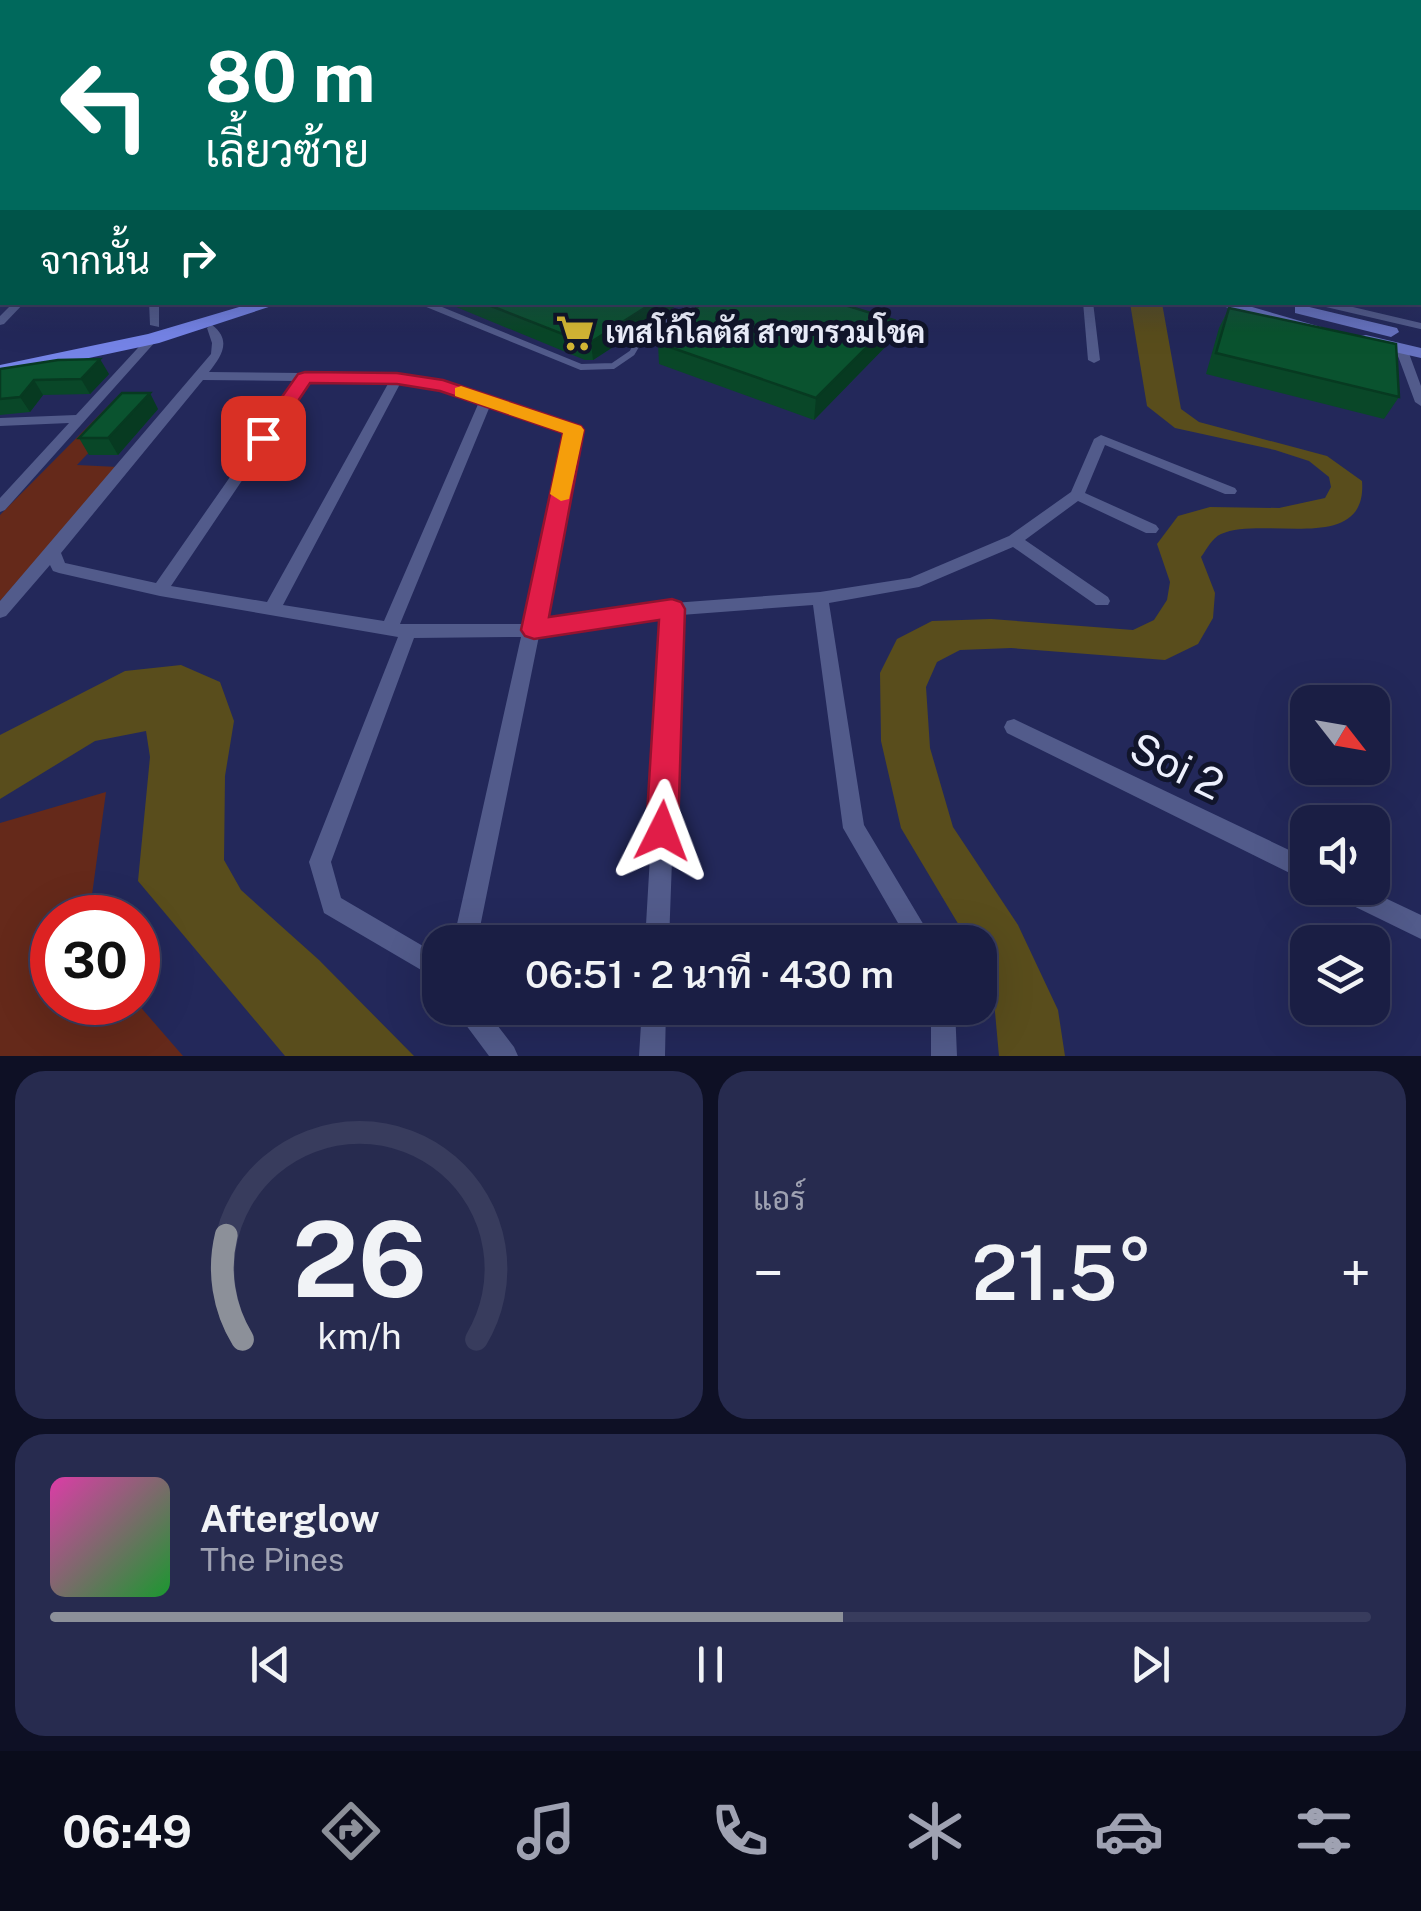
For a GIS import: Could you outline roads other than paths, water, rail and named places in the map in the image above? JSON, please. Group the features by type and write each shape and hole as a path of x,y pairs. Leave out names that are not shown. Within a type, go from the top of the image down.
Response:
{"main road":[{"path":"160,329 219,305"},
{"path":"0,357 160,329 233,305"},
{"path":"0,371 263,305"},
{"path":"160,329 212,328 292,305"},
{"path":"1227,305 1421,353"},
{"path":"1310,305 1421,338"}],"street":[{"path":"0,507 8,492 160,329 155,305"},
{"path":"1088,305 1094,360"},
{"path":"0,612 202,376 217,355 218,343 212,328"},
{"path":"1401,348 1421,402"},
{"path":"202,376 397,378 443,386 574,430 469,925"},
{"path":"160,590 305,378"},
{"path":"273,607 397,378"},
{"path":"422,959 332,905 320,862 399,631 486,400"},
{"path":"0,422 80,419"},
{"path":"53,552 58,567 160,590 399,631 534,630 672,609 820,598 913,582 1014,540 1077,496 1101,439 1230,492"},
{"path":"1077,496 1151,529"},
{"path":"1014,540 1102,601"},
{"path":"820,598 854,828 912,925"},
{"path":"658,925 672,609"},
{"name":"Soi 2","path":"1014,728 1290,862"},
{"path":"1376,905 1421,927"},
{"path":"482,1025 505,1056"},
{"path":"652,1056 653,1025"},
{"path":"944,1025 944,1056"}],"lane":[{"path":"432,305 581,367 598,369 632,354 639,341 693,305"},
{"path":"1310,305 1421,326"}],"place":[{"name":"เทสโก้โลตัส สาขารวมโชค","path":"575,333"}]}
